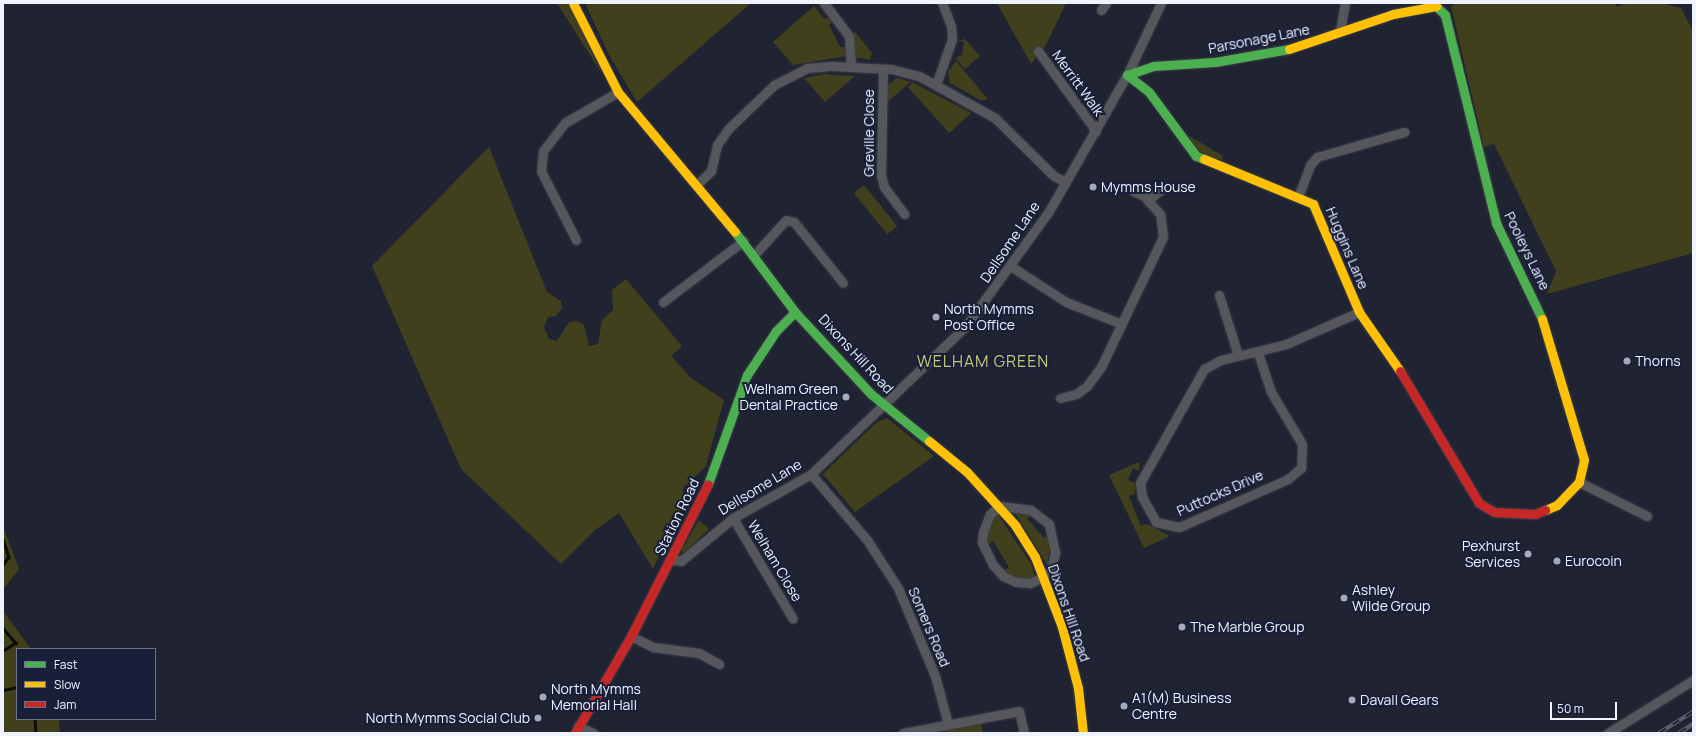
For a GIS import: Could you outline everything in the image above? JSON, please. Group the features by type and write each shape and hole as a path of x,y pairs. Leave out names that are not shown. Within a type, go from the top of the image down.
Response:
{"street":[{"name":"Dixons Hill Road","path":"573,3 618,92 743,241 796,312 886,406 946,453 1000,506 1025,540 1044,576 1075,675 1083,733"},
{"path":"824,3 849,36 851,67"},
{"path":"936,85 952,39 942,3"},
{"name":"Dellsome Lane","path":"672,560 680,561 733,518 811,474 886,406 962,331 1012,267 1066,182 1127,75 1160,3"},
{"path":"1340,31 1345,3"},
{"name":"Parsonage Lane","path":"1127,75 1154,66 1216,62 1270,53 1320,41 1340,31 1419,7 1440,7"},
{"name":"Pooleys Lane","path":"1440,7 1445,15 1496,223 1536,303 1581,444 1584,460 1579,482"},
{"name":"Merritt Walk","path":"1038,51 1096,131"},
{"path":"696,185 710,170 717,146 728,129 774,85 807,68 851,67 883,68 907,71 936,85 995,118 1054,176 1066,182"},
{"name":"Greville Close","path":"883,68 881,175 884,187 904,214"},
{"name":"Huggins Lane","path":"1127,75 1149,92 1196,156 1307,200 1318,210 1359,312 1409,384 1465,482 1487,509 1522,515 1535,514 1557,504 1579,482"},
{"path":"576,240 541,171 543,151 566,122 618,92"},
{"path":"1298,197 1310,165 1317,157 1404,132"},
{"path":"1148,200 1162,189"},
{"path":"1060,398 1076,394 1094,379 1163,237 1163,221 1148,200 1133,191"},
{"path":"754,255 786,220 794,222 843,283"},
{"path":"663,302 743,241"},
{"path":"1012,267 1066,302 1122,324"},
{"path":"1218,295 1238,355"},
{"name":"Station Road","path":"576,730 631,636 672,560 709,482 747,375 776,331 796,312"},
{"name":"Puttocks Drive","path":"1258,352 1271,392 1302,444 1301,468 1288,479 1179,527 1162,526 1151,516 1142,497 1143,476 1198,376 1213,363 1238,355 1258,352 1359,312"},
{"name":"Somers Road","path":"811,474 867,540 901,594 935,676 948,724"},
{"path":"1579,482 1647,516"},
{"path":"1000,506 1031,510 1049,524 1054,534 1055,553 1050,570 1044,576 1030,583 1016,582 1003,576 992,565 982,542 983,532 990,514 1000,506"},
{"name":"Welham Close","path":"733,518 793,619"},
{"path":"631,636 652,647 699,653 719,664"},
{"path":"1608,733 1693,680"},
{"path":"903,733 1019,711 1024,733"},
{"path":"576,730 593,733"}],"shaded area":[{"path":"557,3 569,3 602,74"},
{"path":"585,3 751,3 637,102 609,55"},
{"path":"997,3 1066,3 1046,45 1031,64"},
{"path":"1458,3 1615,3 1617,7 1625,3 1662,3 1681,8 1693,31 1693,253 1547,294 1556,271 1494,144 1484,147 1451,6"},
{"path":"814,6 824,19 829,17 834,21 829,25 840,47 847,47 847,56 793,65 773,42"},
{"path":"855,32 872,53 870,60 855,57 852,35"},
{"path":"965,39 980,56 965,69 955,58 962,55 964,42 958,41"},
{"path":"956,61 987,100 980,100 950,83 948,72"},
{"path":"825,74 855,76 825,102 804,78"},
{"path":"897,78 911,82 887,102 888,85"},
{"path":"913,82 971,113 949,133 908,87"},
{"path":"1191,137 1223,156 1222,160 1206,157 1185,140"},
{"path":"489,147 547,292 561,301 562,308 556,316 548,317 544,327 549,339 557,341 569,322 577,321 584,325 589,346 598,344 602,320 613,310 612,290 626,279 682,346 671,356 691,378 724,400 706,466 684,487 680,509 653,569 619,513 594,531 561,564 461,469 372,266"},
{"path":"864,185 897,226 887,234 854,193"},
{"path":"887,418 934,456 855,512 823,474 877,422"},
{"path":"1139,462 1139,471 1133,468 1128,480 1135,483 1135,494 1129,496 1141,526 1147,524 1170,536 1144,548 1109,475"},
{"path":"1013,510 1031,515 1027,519 1044,538 1050,535 1048,566"},
{"path":"997,513 1031,564 1035,578 1015,579 1003,571 1009,567 993,541 987,545 985,542 986,524"},
{"path":"699,520 709,529 684,553 681,551"},
{"path":"3,526 19,569 3,590"},
{"path":"3,611 30,648 16,648 16,720 59,720 60,733 3,733"},
{"path":"981,723 983,733 946,733 945,730"}],"waterway":[{"path":"3,539 9,557 3,565"},
{"path":"3,628 16,643 3,651"},
{"path":"3,690 16,687"},
{"path":"35,720 36,733"}],"railway":[{"path":"1659,733 1693,712"},
{"path":"1679,733 1693,724"}],"traffic: fast":[{"path":"1436,6 1445,15 1496,223 1542,319"},
{"path":"1204,159 1196,156 1149,92 1127,75 1153,66 1215,62 1289,49"},
{"path":"735,232 795,312 871,394 929,441"},
{"path":"708,484 747,375 776,331 795,312"}],"traffic: slow":[{"path":"573,3 618,92 735,232"},
{"path":"1289,49 1393,14 1436,6"},
{"path":"1204,159 1313,204 1359,312 1400,371"},
{"path":"1542,319 1584,460 1579,482 1557,505 1545,510"},
{"path":"929,441 967,472 1015,525 1035,557 1062,627 1078,688 1083,733"}],"traffic: jam":[{"path":"1400,371 1479,503 1494,512 1535,514 1545,510"},
{"path":"575,733 631,636 708,484"}],"place":[{"name":"Mymms House","path":"1093,187"},
{"name":"North Mymms Post Office","path":"936,317"},
{"name":"Thorns","path":"1627,361"},
{"name":"Welham Green Dental Practice","path":"846,397"},
{"name":"Pexhurst Services","path":"1528,554"},
{"name":"Eurocoin","path":"1557,561"},
{"name":"Ashley Wilde Group","path":"1344,598"},
{"name":"The Marble Group","path":"1182,627"},
{"name":"North Mymms Memorial Hall","path":"543,697"},
{"name":"Davall Gears","path":"1352,700"},
{"name":"A1(M) Business Centre","path":"1124,706"},
{"name":"North Mymms Social Club","path":"538,718"}],"district":[{"name":"WELHAM GREEN","path":"983,361"}]}
